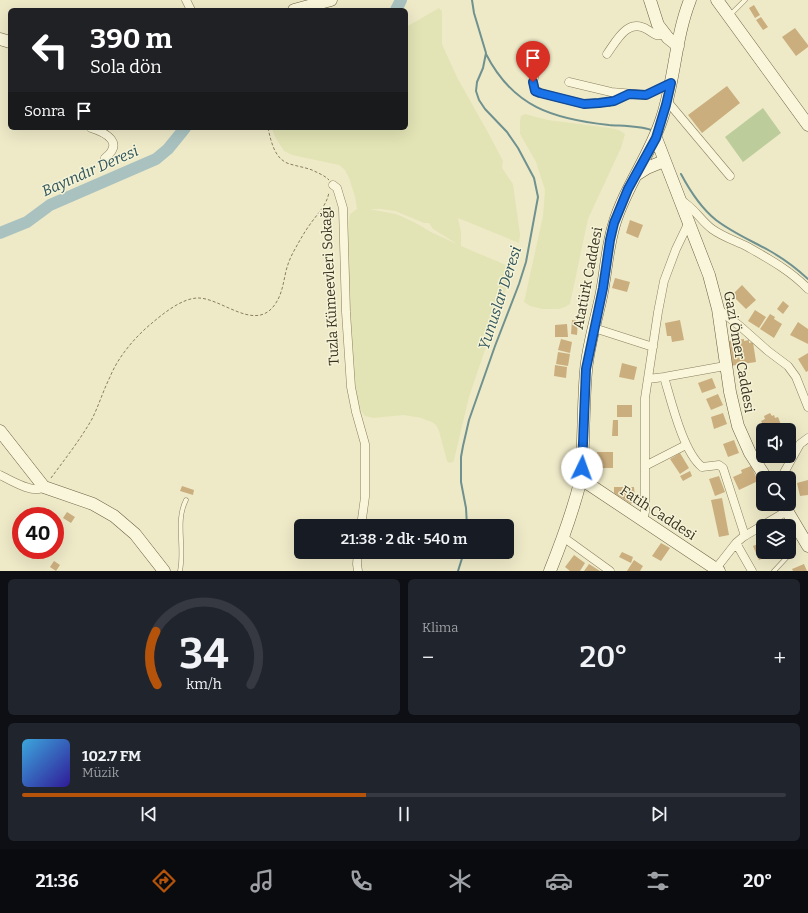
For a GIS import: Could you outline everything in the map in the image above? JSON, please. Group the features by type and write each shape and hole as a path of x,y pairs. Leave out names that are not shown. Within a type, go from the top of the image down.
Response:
{"street":[{"path":"301,8 331,0"},
{"path":"650,0 658,25 678,46"},
{"name":"Atatürk Caddesi","path":"550,571 577,496 581,479 586,369 602,291 611,234 621,204 656,138 667,101 678,46 690,0"},
{"path":"717,0 808,125"},
{"path":"607,54 619,36 634,26 642,27 655,36 665,34"},
{"path":"539,56 533,82 535,91 584,104 609,102 629,94"},
{"path":"569,82 611,92 646,95 671,83"},
{"path":"667,101 730,176"},
{"path":"96,130 104,133 112,139 114,146 110,154 105,158"},
{"name":"Gazi Ömer Caddesi","path":"656,138 709,275 722,326 725,366 732,404 738,426 750,453 762,471"},
{"path":"636,175 647,168 664,161"},
{"name":"Tuzla Kümeevleri Sokağı","path":"333,185 337,188 343,208 346,312 351,387 365,444 365,497 362,519"},
{"path":"680,200 686,203 712,229 781,267 796,277 808,289"},
{"path":"643,521 645,512 645,409 648,379 664,281 676,249 689,222"},
{"path":"718,308 768,351 788,366 796,377 808,407"},
{"path":"594,328 653,347"},
{"path":"648,379 725,366"},
{"path":"664,377 686,445 702,467 719,464 723,468 745,536"},
{"path":"0,431 44,487 93,504 114,516 135,534 164,571"},
{"path":"785,471 800,444 808,438"},
{"path":"645,466 686,445"},
{"path":"0,475 28,488 38,490 44,487"},
{"name":"Fatih Caddesi","path":"581,479 716,570"},
{"path":"716,570 736,544 745,536 782,511 808,546"},
{"path":"563,537 610,571"},
{"path":"736,544 752,571"},
{"path":"357,559 358,571"}],"lane":[{"path":"728,16 745,0"},
{"path":"180,571 182,559 181,513 186,500"},
{"path":"774,571 787,559"}],"path":[{"path":"269,130 275,152 279,158 287,163 307,168 322,175 333,185"},
{"name":"Tuzla Kümeevleri Sokağı","path":"44,487 81,438 119,359 151,323 170,309 188,300 197,298 217,302 246,315 257,316 265,314 272,309 282,292 287,267 292,255 312,222 326,204 330,187 333,185"}],"green space":[{"path":"439,8 442,11 442,44 458,79 503,161 502,168 513,184 520,234 519,243 458,218 461,232 461,246 513,268 469,397 453,462 449,463 447,461 439,431 436,425 432,422 421,418 404,415 373,418 365,416 359,408 354,376 350,326 348,223 350,214 357,209 355,197 345,170 339,165 292,155 284,151 275,137 273,130 408,130 408,26","holes":["369,209 395,211 424,223 429,223 433,229 457,244 396,214"]},
{"path":"763,108 781,133 743,162 725,137"},
{"path":"525,114 548,120 610,128 619,130 625,134 621,148 588,219 570,304 559,309 542,309 530,306 524,302 543,216 545,190 536,162 520,134 521,116"}],"building":[{"path":"754,5 760,15 755,18 749,8"},
{"path":"761,17 768,27 763,30 756,20"},
{"path":"795,28 808,45 808,47 796,56 782,37"},
{"path":"727,86 740,103 702,133 688,115"},
{"path":"630,220 643,225 638,238 626,233"},
{"path":"615,278 630,282 627,292 612,288"},
{"path":"742,285 756,300 746,309 732,295"},
{"path":"783,301 789,306 783,314 777,309"},
{"path":"755,310 766,317 759,328 748,321"},
{"path":"770,314 775,317 774,319 782,324 774,338 760,329"},
{"path":"572,320 578,321 577,335 571,334"},
{"path":"680,320 684,340 672,342 671,336 667,336 665,323"},
{"path":"798,322 808,329 808,344 790,335"},
{"path":"567,324 568,337 555,337 555,325"},
{"path":"561,339 572,342 570,353 558,350"},
{"path":"744,339 744,341 749,340 749,343 753,342 756,362 730,366 727,341"},
{"path":"558,352 570,354 568,366 556,364"},
{"path":"808,353 808,371 806,372 798,359"},
{"path":"622,363 637,367 634,380 619,377"},
{"path":"555,365 567,367 566,378 554,376"},
{"path":"712,378 716,388 702,393 698,383"},
{"path":"718,394 723,405 711,410 706,399"},
{"path":"617,405 632,405 632,417 617,417"},
{"path":"723,413 727,424 714,429 711,417"},
{"path":"770,413 772,416 774,415 775,418 778,417 780,423 762,423 761,421 765,419 764,416"},
{"path":"613,420 618,420 618,436 612,436"},
{"path":"734,440 739,453 728,457 723,444"},
{"path":"597,452 613,452 613,468 597,468"},
{"path":"680,453 689,468 680,474 670,459"},
{"path":"751,466 756,477 756,482 739,490 733,477 742,473 741,470"},
{"path":"690,471 692,476 683,481 680,476"},
{"path":"719,476 725,492 715,496 709,479"},
{"path":"808,480 808,495 800,496 797,483"},
{"path":"182,486 194,490 193,495 180,491"},
{"path":"614,487 634,487 635,498 631,504 614,493"},
{"path":"722,498 729,535 719,537 711,500"},
{"path":"67,512 75,517 71,523 64,519"},
{"path":"661,543 670,548 661,561 652,556"},
{"path":"756,545 756,553 753,546"},
{"path":"622,552 633,557 631,563 619,557"},
{"path":"574,555 585,563 580,571 570,571 565,567"},
{"path":"634,560 643,566 640,571 627,571"},
{"path":"54,561 60,565 56,571 50,567"},
{"path":"589,564 600,571 584,571"},
{"path":"804,564 807,571 793,571 792,569"}],"waterway":[{"name":"Bayındır Deresi","path":"397,8 401,0"},
{"name":"Yunuslar Deresi","path":"467,519 461,482 461,457 463,446 469,420 526,262 538,197 534,178 518,148 507,132 485,109 479,100 476,91 477,82 483,68 486,53 474,13 472,0"},
{"path":"486,54 497,72 509,87 522,98 537,107 570,119 651,130"},
{"name":"Bayındır Deresi","path":"0,233 27,222 50,205 156,159 168,149 183,130"},
{"path":"681,174 696,199 705,210 722,225 780,257 808,279"},
{"name":"Yunuslar Deresi","path":"458,571 462,559"}],"route":[{"path":"533,82 535,91 584,104 614,101 629,94 646,95 671,83 656,138 621,204 610,240 603,288 586,369 582,468"}]}
